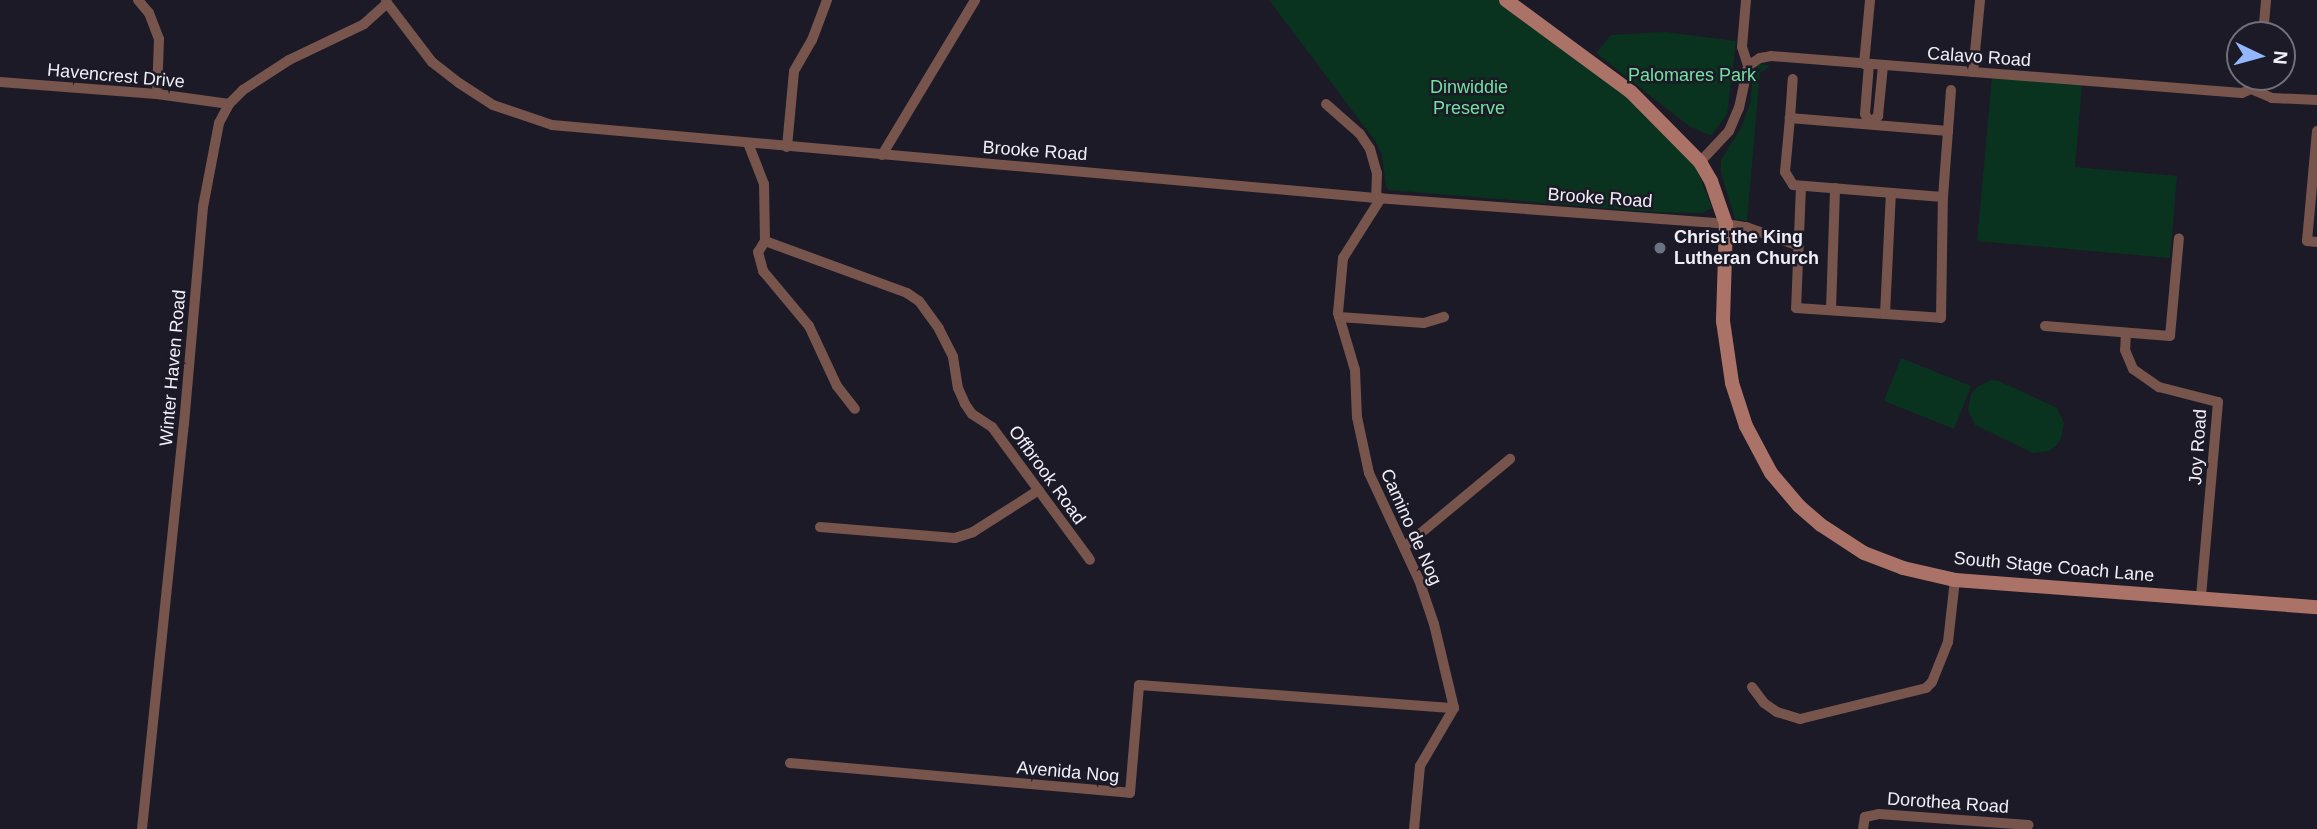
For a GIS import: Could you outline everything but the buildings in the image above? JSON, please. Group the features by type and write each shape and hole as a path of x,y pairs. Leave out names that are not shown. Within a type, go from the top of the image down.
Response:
{"main road":[{"name":"South Stage Coach Lane","path":"1506,0 1632,92 1700,162 1711,181 1726,223 1723,321 1732,383 1746,426 1771,474 1799,506 1856,549 1903,568 1955,580 2317,607"}],"street":[{"path":"138,0 149,13 159,39 157,94"},
{"path":"787,148 794,71 812,40 827,0"},
{"path":"882,155 975,0"},
{"path":"1700,162 1729,131 1748,66 1742,47 1746,0"},
{"path":"1870,0 1865,114 1870,123"},
{"path":"1973,72 1980,0"},
{"path":"2264,21 2266,0"},
{"path":"229,103 243,90 289,60 364,24 386,2"},
{"name":"Brooke Road","path":"386,2 432,62 493,105 523,117 575,129 1046,167 1378,198 1726,223 1746,227 1799,246"},
{"name":"Calavo Road","path":"1748,66 1760,58 1771,56 2242,93 2246,91"},
{"path":"1870,123 1878,116 1882,66"},
{"path":"1793,79 1785,172 1793,185 1943,197"},
{"name":"Havencrest Drive","path":"0,82 157,94 229,103"},
{"path":"1801,186 1796,308 1941,318 1943,197 1951,90"},
{"name":"Calavo Road","path":"2256,91 2272,98 2317,100"},
{"name":"Winter Haven Road","path":"142,829 184,424 203,207 219,123 229,103"},
{"path":"1326,104 1360,134 1370,149 1377,173 1378,198"},
{"path":"1790,118 1948,131"},
{"path":"2317,131 2307,241 2317,242"},
{"path":"748,143 764,184 765,241 758,252 764,271 809,326 823,349 837,386 855,410"},
{"path":"1831,310 1835,188"},
{"path":"1885,314 1891,192"},
{"name":"Camino de Nog","path":"1378,198 1343,258 1339,317 1355,370 1359,426 1369,473 1404,547 1434,624 1454,708"},
{"path":"2045,326 2170,336 2179,238"},
{"name":"Offbrook Road","path":"765,241 907,293 919,301 939,329 953,358 958,388 965,404 972,414 992,426 1090,560"},
{"path":"1339,317 1424,323 1444,317"},
{"name":"Joy Road","path":"2126,333 2125,350 2133,369 2158,387 2218,402 2201,598"},
{"path":"1404,547 1510,459"},
{"path":"820,527 955,538 973,533 1039,490"},
{"path":"1752,687 1764,703 1777,712 1800,719 1918,690 1932,682 1948,642 1955,580"},
{"name":"Avenida Nog","path":"790,764 1130,793 1139,685 1454,708"},
{"path":"1414,829 1420,766 1454,708"},
{"name":"Dorothea Road","path":"1863,829 1865,817 1879,814 2029,825"}],"green space":[{"name":"Dinwiddie Preserve","path":"1269,0 1502,0 1659,119 1697,169 1712,208 1702,213 1654,212 1389,190 1386,186 1382,155 1376,142"},
{"name":"Palomares Park","path":"1665,32 1736,41 1727,114 1711,136 1689,126 1596,53 1611,35"},
{"path":"1759,64 1770,66 1760,73 1747,221 1735,219 1721,173 1721,160 1741,128 1751,101 1752,73"},
{"path":"1992,77 2082,85 2075,167 2177,176 2170,258 1977,241"},
{"path":"1901,358 1971,386 1954,429 1884,401"},
{"path":"1991,380 1999,381 2057,408 2064,423 2061,439 2056,446 2049,451 2033,453 1975,425 1968,410 1971,394 1977,387"}],"place":[{"name":"Christ the King Lutheran Church","path":"1660,248"}]}
